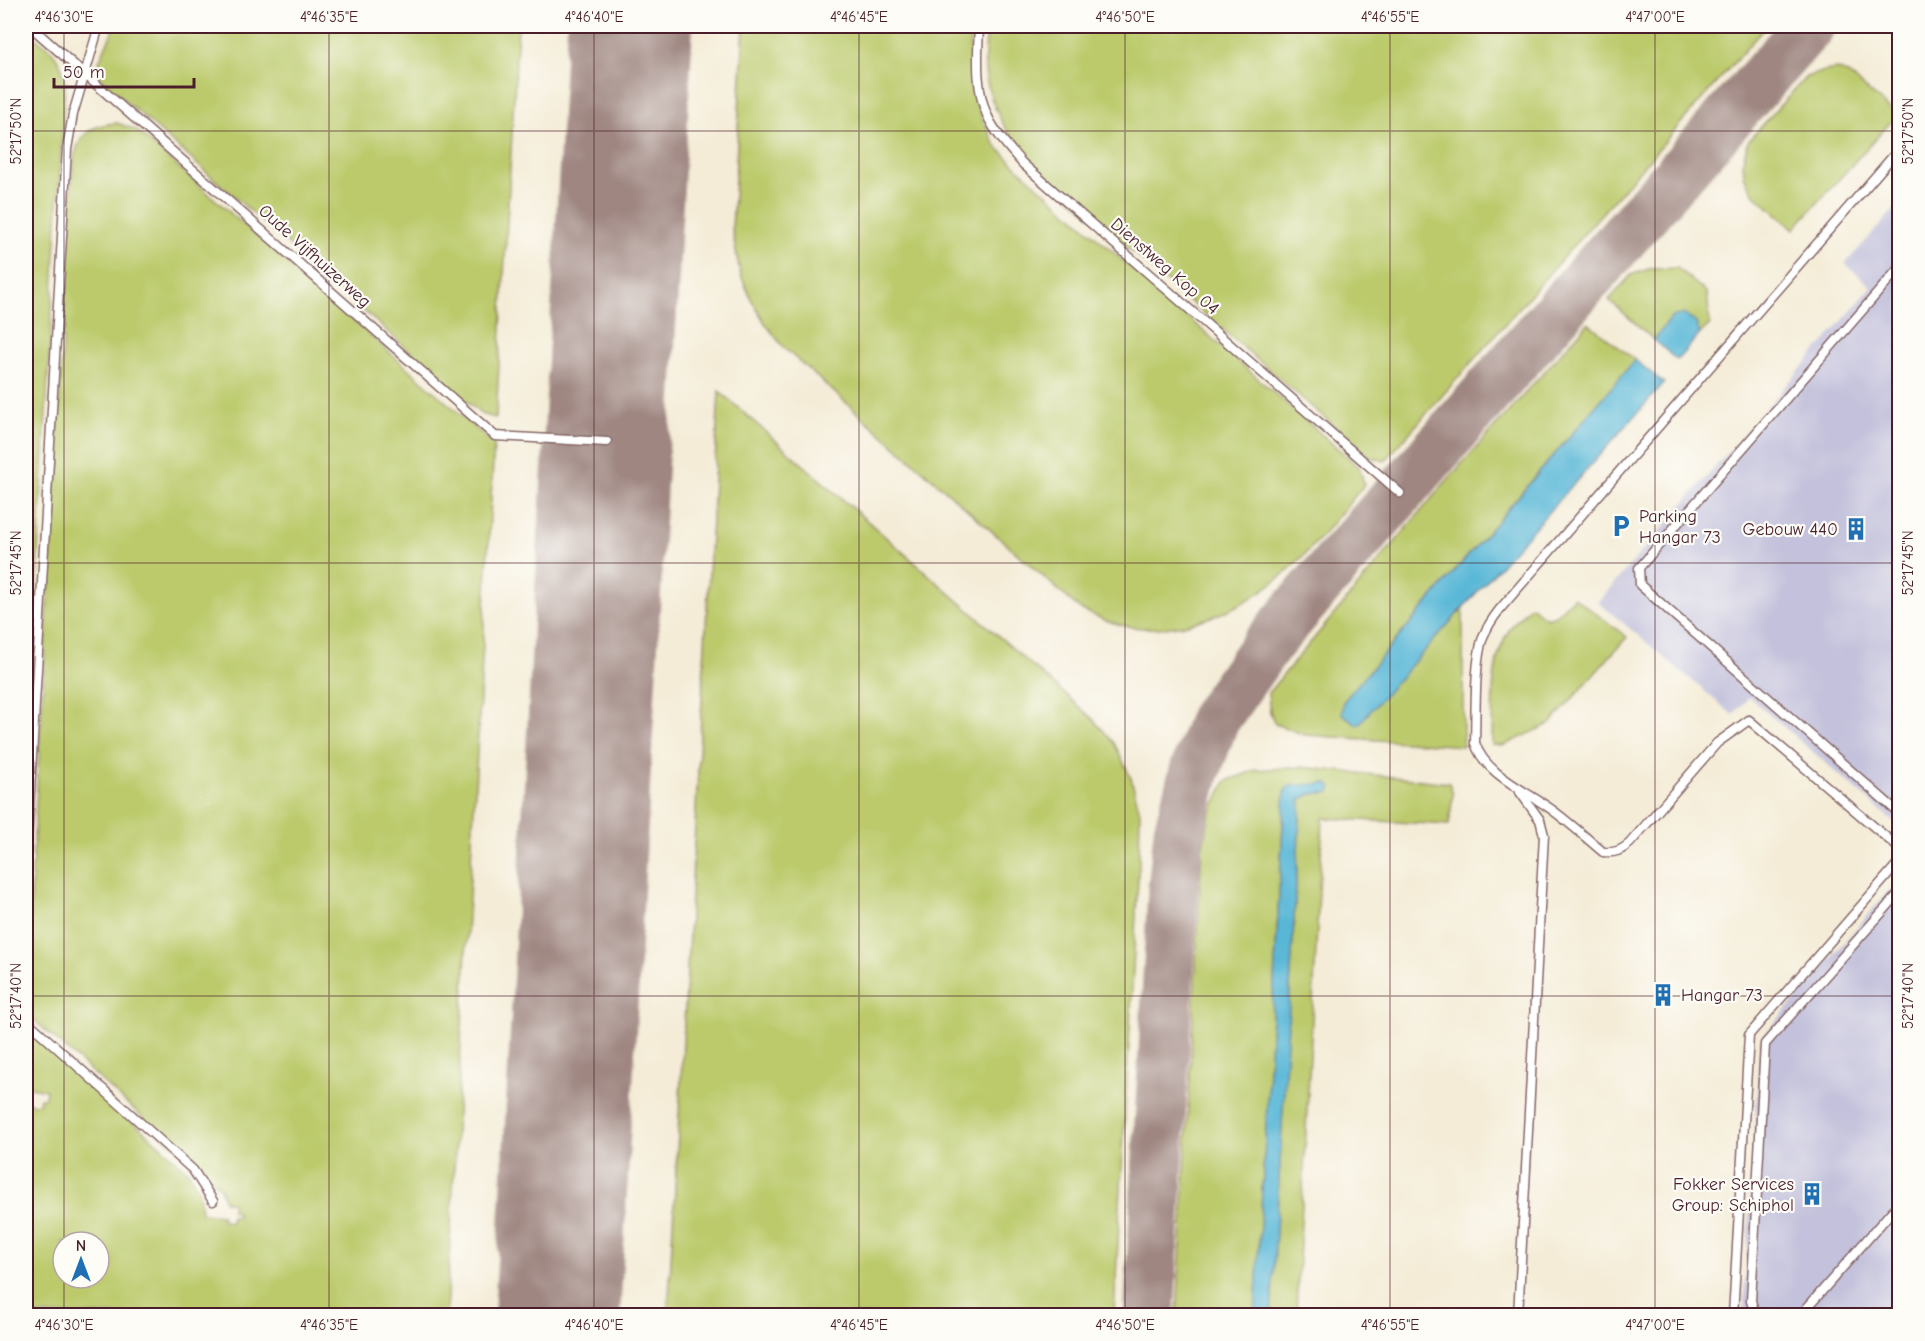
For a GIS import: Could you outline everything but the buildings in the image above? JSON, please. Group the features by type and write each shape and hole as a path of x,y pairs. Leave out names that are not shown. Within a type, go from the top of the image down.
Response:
{"lane":[{"name":"Oude Vijfhuizerweg","path":"30,26 495,436 607,442"},
{"path":"26,860 67,150 84,74 99,26"},
{"name":"Dienstweg Kop 04","path":"979,26 978,68 987,114 1004,142 1023,164 1400,493"},
{"path":"1899,148 1522,582 1489,625 1482,639 1478,657 1475,743 1478,755 1518,789 1549,807 1603,852 1621,851 1717,743 1749,720 1899,849"},
{"path":"1899,267 1639,568 1640,585 1899,814"},
{"path":"1518,789 1540,820 1544,835 1518,1316"},
{"path":"1733,1316 1749,1035 1899,861"},
{"path":"1756,1316 1751,1301 1765,1044 1899,892"},
{"path":"26,1020 193,1170 213,1202"},
{"path":"1800,1316 1899,1202"}],"shaded area":[{"path":"1899,204 1899,826 1749,697 1733,715 1598,602 1872,287 1845,264"},
{"path":"1899,879 1899,1315 1743,1316 1760,1040"}],"green space":[{"path":"115,26 518,26 496,418 481,414 105,83 99,75 97,66"},
{"path":"744,26 971,26 971,86 981,116 996,146 1021,171 1360,468 1364,485 1315,543 1279,578 1258,593 1212,617 1161,628 1136,627 1110,622 1080,609 784,348 752,301 740,273 732,229"},
{"path":"987,26 1766,26 1385,461 1370,457 1031,164 1003,124 989,89 985,65"},
{"path":"26,35 42,42 54,54 62,69 65,86 26,757"},
{"path":"1836,69 1847,73 1897,115 1794,229 1753,193 1744,176 1743,161 1748,141 1806,77"},
{"path":"117,123 136,130 494,444 446,1315 26,1315 26,1103 39,1104 40,1098 45,1098 46,1090 26,1086 26,1034 36,1034 188,1171 199,1192 201,1213 222,1215 223,1221 231,1222 231,1216 237,1216 237,1212 232,1211 232,1202 224,1201 220,1187 26,1013 26,978 73,165 81,140 85,134 98,126"},
{"path":"1677,268 1707,293 1710,324 1700,334 1696,323 1672,317 1654,340 1609,300 1631,275 1649,269"},
{"path":"1588,323 1635,360 1343,702 1358,724 1463,608 1463,746 1305,735 1275,724 1270,712 1268,693 1443,485"},
{"path":"719,391 1092,718 1114,743 1131,778 1140,812 1139,861 1114,1315 668,1315"},
{"path":"1574,597 1627,637 1550,724 1503,746 1492,745 1495,671 1509,630 1531,606 1547,618 1556,615"},
{"path":"1301,767 1449,783 1453,794 1449,825 1323,818 1296,1315 1271,1316 1301,798 1311,794 1330,792 1285,790 1255,1315 1177,1316 1202,850 1210,814 1226,781 1256,770"}],"water":[{"path":"1685,314 1696,323 1700,334 1677,360 1654,340 1672,317"},
{"path":"1635,360 1664,383 1358,725 1342,714 1343,702"},
{"path":"1327,783 1332,787 1330,792 1311,794 1301,799 1271,1315 1255,1315 1285,790 1290,786"}],"taxiway":[{"path":"1149,1316 1173,890 1179,831 1195,771 1214,720 1265,647 1311,593 1809,26"}],"runway":[{"path":"557,1316 630,26"}],"place":[{"name":"Parking Hangar 73","path":"1621,526"},
{"name":"Gebouw 440","path":"1856,529"},
{"name":"Hangar 73","path":"1663,995"},
{"name":"Fokker Services Group: Schiphol","path":"1812,1194"}]}
